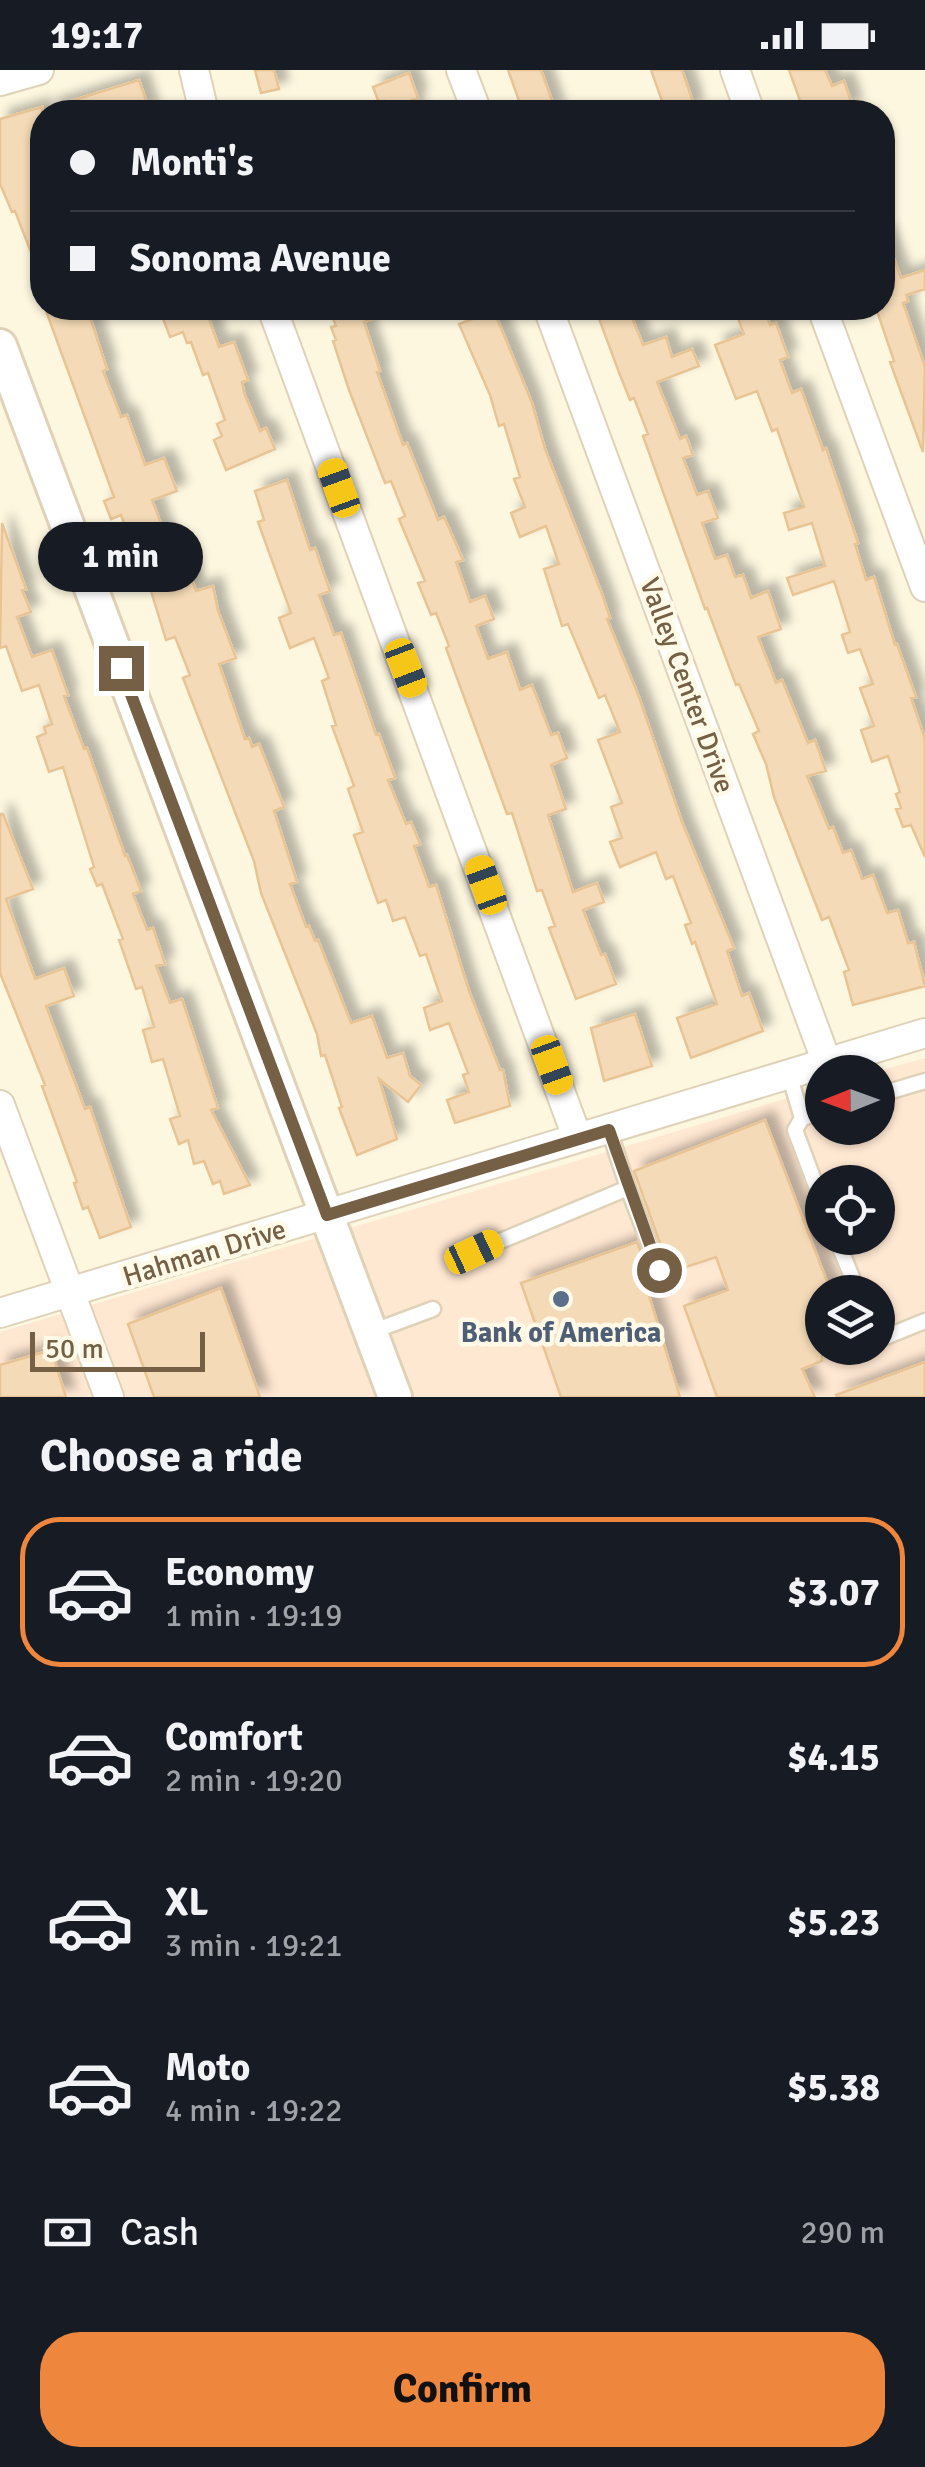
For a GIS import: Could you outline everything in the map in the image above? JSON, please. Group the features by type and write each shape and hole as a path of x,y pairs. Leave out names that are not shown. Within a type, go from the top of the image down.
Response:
{"street":[{"path":"0,81 39,70"},
{"path":"194,70 201,100"},
{"path":"461,70 472,100"},
{"path":"734,70 745,100"},
{"path":"276,320 577,1137"},
{"name":"Valley Center Drive","path":"552,320 824,1055"},
{"path":"826,320 925,587"},
{"path":"0,346 394,1397"},
{"name":"Hahman Drive","path":"853,1055 925,1033"},
{"name":"Hahman Drive","path":"0,1313 805,1069"},
{"path":"0,1104 109,1397"}],"lane":[{"path":"789,1074 802,1118"},
{"path":"895,1090 925,1081"},
{"path":"805,1117 795,1130 808,1165"},
{"path":"609,1130 659,1270"},
{"path":"474,1252 628,1188"},
{"path":"371,1332 434,1309"},
{"path":"895,1333 925,1321"}],"shaded area":[{"path":"925,1058 925,1397 0,1397 0,1332 805,1093 805,1145 895,1145 895,1066"}],"building":[{"path":"255,70 274,70 279,89 261,93"},
{"path":"508,70 541,70 552,100 519,100"},
{"path":"651,70 682,70 692,100 662,100"},
{"path":"789,70 825,70 832,86 844,81 851,100 800,100"},
{"path":"409,73 418,98 378,100 373,87"},
{"path":"139,80 146,100 74,100"},
{"path":"30,110 30,250 0,184 0,119"},
{"path":"895,262 901,278 925,270 925,289 906,295 908,301 903,303 925,367 923,452 890,362 894,361 880,320 895,320"},
{"path":"49,320 91,320 107,369 103,371 121,417 127,415 145,465 164,458 177,491 152,500 181,577 190,574 196,591 213,586 236,658 219,664 245,739 249,738 252,747 259,744 284,807 274,811 297,882 290,884 306,927 318,940 351,1023 372,1016 387,1058 403,1053 410,1076 421,1085 408,1102 379,1079 397,1139 357,1155 325,1055 321,1056 317,1034 261,893 254,861 183,678 190,675 175,637 166,640 140,555 136,557 121,515 111,519 104,501 114,497"},
{"path":"164,320 209,320 219,347 234,342 248,380 242,382 244,393 260,431 266,428 275,449 226,470 214,440 222,436 217,424 225,420 208,373 203,375 191,342 187,343 183,332 170,337"},
{"path":"334,320 370,320 364,322 380,371 377,372 403,445 407,443 438,520 444,517 463,560 456,562 470,602 485,596 494,619 476,626 488,659 507,652 520,690 532,685 551,735 558,733 567,758 551,765 566,809 548,815 573,892 597,883 604,902 583,910 616,984 576,999 549,928 555,926 542,890 537,891 512,813 507,814 436,613 431,615 418,583 425,581 399,519 405,516 391,481 385,483 349,390 333,341 336,340 331,327 336,326"},
{"path":"498,320 532,403 545,449 602,594 610,618 607,619 682,822 734,948 727,951 742,996 749,993 763,1031 691,1058 677,1018 717,1004 685,925 691,923 673,876 666,879 656,852 620,867 610,842 622,838 611,807 622,803 598,740 620,732 605,695 599,698 568,624 562,626 544,569 559,564 546,526 520,537 511,513 525,507 514,479 520,477 504,424 499,426 459,324"},
{"path":"600,320 633,320 643,345 666,337 672,357 692,349 699,366 657,382 680,439 686,436 693,455 683,458 697,495 708,491 718,518 702,523 715,559 727,555 735,577 743,575 751,598 768,591 781,629 758,637 776,683 782,680 808,743 815,740 826,771 807,776 843,853 851,850 862,879 873,875 887,913 898,910 908,943 914,942 925,986 853,1005 844,972 849,970 829,917 822,920 774,797 753,734 759,731 705,609 643,436 648,434 634,398 630,400"},
{"path":"739,320 776,323 788,357 780,360 792,393 801,389 823,450 826,448 858,543 855,544 866,580 874,577 916,697 911,698 925,739 925,857 911,825 903,827 896,809 901,808 896,794 900,792 888,756 872,762 861,730 874,726 860,688 873,684 860,649 848,653 842,635 850,632 834,581 793,595 787,578 825,566 812,523 789,530 784,513 804,507 777,429 772,431 757,391 736,399 715,345 744,334"},
{"path":"287,480 310,550 315,548 330,591 319,595 334,635 341,633 395,778 388,780 406,824 411,822 420,844 414,846 429,887 436,885 469,991 503,1070 510,1106 455,1123 447,1100 469,1092 463,1075 468,1073 449,1023 430,1030 424,1008 442,1001 426,954 420,956 405,917 393,921 386,900 378,903 354,835 363,832 348,789 354,786 332,726 336,725 322,681 329,678 314,638 290,648 279,618 291,613 258,522 264,520 255,491"},
{"path":"2,523 31,612 17,617 32,657 52,650 68,695 64,696 141,891 133,894 147,930 153,928 165,964 156,966 170,1003 182,999 218,1108 211,1110 250,1185 224,1194 220,1181 213,1184 204,1161 194,1164 188,1140 179,1144 170,1119 180,1116 163,1059 152,1062 143,1030 154,1027 142,987 136,989 119,940 123,939 102,884 97,886 90,869 94,867 63,767 49,772 37,737 52,724 39,685 22,691 6,646 0,648"},
{"path":"0,814 33,889 6,899 35,979 64,968 74,996 46,1006 85,1109 90,1107 131,1227 100,1238 88,1207 83,1209 42,1086 45,1085 0,973"},
{"path":"635,1014 652,1066 604,1081 591,1028"},
{"path":"765,1120 805,1224 805,1255 817,1255 824,1275 805,1275 805,1365 812,1365 802,1369 815,1397 717,1397 684,1306 728,1290 716,1257 683,1268 676,1250 664,1254 634,1171"},
{"path":"637,1242 644,1261 639,1263 680,1397 561,1397 521,1283"},
{"path":"221,1288 260,1397 154,1397 128,1324"},
{"path":"51,1350 66,1397 0,1397 0,1365"},
{"path":"925,1362 925,1397 836,1395"}],"place":[{"name":"Bank of America","path":"561,1299"}],"route":[{"path":"121,668 327,1215 609,1130 659,1270"}]}
